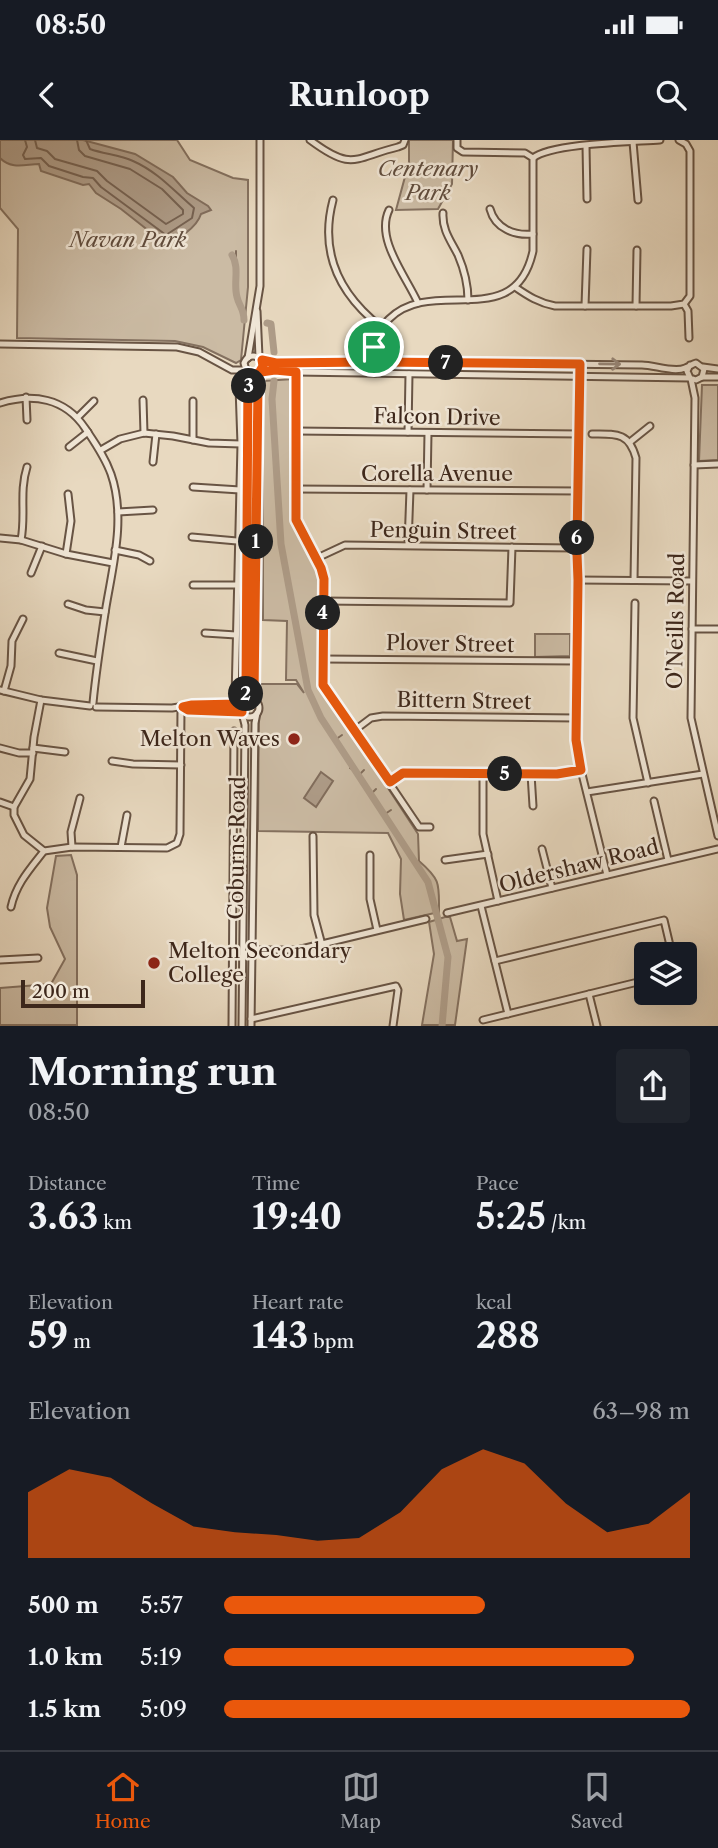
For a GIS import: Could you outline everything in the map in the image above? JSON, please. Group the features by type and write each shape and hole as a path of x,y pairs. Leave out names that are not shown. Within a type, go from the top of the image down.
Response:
{"street":[{"path":"242,713 249,443 246,360 257,301 260,256 260,140"},
{"path":"310,140 328,155 358,160 403,145 405,140"},
{"path":"457,140 457,148 464,152 525,153 533,158"},
{"path":"533,158 539,153 586,146 660,140"},
{"path":"515,287 544,304 684,304 690,296 690,151 686,144 679,140"},
{"path":"633,142 638,200"},
{"path":"586,146 587,199"},
{"path":"375,373 370,362 374,347 381,327 394,314 418,303 496,297 515,287 530,265 533,234 533,158"},
{"path":"333,200 328,219 327,241 340,281 357,306 381,327"},
{"path":"490,209 496,223 508,230 522,235 533,234"},
{"path":"389,210 385,217 388,244 418,303"},
{"path":"443,213 442,222 446,234 465,273 468,300"},
{"path":"585,306 587,249"},
{"path":"636,306 638,250"},
{"path":"253,700 260,373 257,301"},
{"path":"684,304 688,311 689,338"},
{"path":"0,344 177,347 199,352 236,371 260,373 275,370 718,377"},
{"path":"374,347 378,362"},
{"path":"229,367 254,356 276,363 321,361 652,365 676,369 684,369 696,363 718,369"},
{"path":"321,361 348,364 346,371 341,373"},
{"path":"476,363 474,366 477,374"},
{"path":"580,364 577,542 574,548 577,554 578,580 576,740 607,875"},
{"path":"690,365 687,371 691,378"},
{"path":"701,378 703,367"},
{"path":"296,372 296,520 324,579 323,685 419,827 430,827"},
{"path":"408,432 409,374"},
{"name":"O'Neills Road","path":"691,378 695,404 691,718 718,836"},
{"name":"O'Neills Road","path":"695,404 701,378"},
{"path":"235,698 241,444 239,387"},
{"path":"0,403 26,397 49,400 70,410 101,450 111,475 118,512 93,705"},
{"path":"26,397 27,420"},
{"path":"143,400 144,433"},
{"path":"78,417 94,401"},
{"path":"193,401 193,440"},
{"path":"630,442 650,426"},
{"name":"Falcon Drive","path":"295,431 579,434"},
{"path":"69,447 88,432"},
{"path":"101,450 120,439 144,433 241,444"},
{"path":"426,490 428,433"},
{"path":"153,462 156,434"},
{"path":"592,434 624,437 630,442 636,458 634,580"},
{"path":"249,443 257,443"},
{"path":"694,465 718,464"},
{"path":"21,540 24,524 22,482 27,467"},
{"path":"193,487 240,490"},
{"name":"Corella Avenue","path":"295,489 578,491"},
{"path":"408,545 410,490"},
{"path":"66,554 71,521 68,494"},
{"path":"118,512 153,510"},
{"path":"192,537 237,541"},
{"path":"0,538 21,540 66,554 113,563"},
{"name":"Penguin Street","path":"315,559 345,545 574,548"},
{"path":"31,573 42,546"},
{"path":"323,601 512,606 512,547"},
{"path":"115,550 139,555 150,561"},
{"path":"578,580 692,581"},
{"path":"193,585 237,585"},
{"path":"635,603 634,718 648,783"},
{"path":"68,604 105,612"},
{"path":"23,619 12,641 11,666 2,691 41,700 182,708 242,713 250,717 257,713 258,704 253,700"},
{"path":"692,629 718,629"},
{"path":"205,634 236,635"},
{"path":"59,653 97,661"},
{"name":"Plover Street","path":"323,659 576,661"},
{"path":"41,700 30,779 14,807 17,824 24,835 44,851"},
{"path":"182,708 192,705 233,705 253,700"},
{"path":"11,907 23,878 44,851 72,847 167,848 177,843 180,834 182,708"},
{"name":"Coburns Road","path":"242,713 245,725 242,1026"},
{"name":"Coburns Road","path":"251,1022 257,713"},
{"name":"Bittern Street","path":"355,730 372,718 383,716 576,718"},
{"name":"Coburns Road","path":"232,1026 234,731"},
{"path":"0,748 19,753 33,750 65,752"},
{"path":"112,761 181,765"},
{"path":"390,782 403,773 557,774 581,770"},
{"path":"483,773 483,834 498,901"},
{"path":"531,774 533,806"},
{"path":"587,792 704,774"},
{"path":"72,847 71,832 80,798"},
{"path":"654,801 668,860"},
{"path":"0,802 14,807"},
{"path":"121,847 127,815"},
{"path":"244,818 254,818"},
{"path":"313,836 314,915 321,945"},
{"name":"Coburns Road","path":"233,849 243,859"},
{"path":"542,849 552,888"},
{"name":"Oldershaw Road","path":"447,913 718,849"},
{"path":"445,860 488,853"},
{"path":"370,855 370,900 377,930"},
{"name":"Coburns Road","path":"233,883 243,872"},
{"path":"481,906 508,1014"},
{"path":"242,950 291,951 426,919"},
{"path":"495,961 664,920 669,942"},
{"path":"0,960 37,958"},
{"path":"483,1020 634,983"},
{"path":"251,1022 396,986 398,990 393,1026"},
{"path":"232,990 242,991"},
{"path":"589,994 597,1026"}],"green space":[{"name":"Navan Park","path":"0,140 177,140 190,160 233,178 248,180 248,287 241,360 236,363 203,347 175,341 17,338 18,229 0,208"},
{"name":"Centenary Park","path":"409,140 453,140 452,184 438,209 396,210 409,162"},
{"path":"294,379 293,520 318,571 320,582 320,684 418,834 419,861 437,883 439,912 404,920 400,894 401,859 388,833 258,831 259,684 297,684 304,693 296,680 286,680 287,621 263,620 263,381"},
{"path":"702,385 718,385 718,460 699,461"},
{"path":"535,634 570,634 570,656 535,657"},
{"path":"71,855 77,875 77,1025 0,1025 0,988 51,984 65,959 50,927 47,908 56,856"},
{"path":"450,917 457,941 467,939 455,1025 422,1025 434,954 429,922"}],"water":[{"path":"0,140 83,140 135,154 173,177 187,193 211,210 201,214 186,233 163,242 96,193 89,184 83,185 41,171 39,164 14,165 5,162 0,158"},
{"path":"321,772 333,781 316,807 304,798"}],"waterway":[{"path":"236,251 236,262"},
{"path":"232,255 236,265 236,292 244,320"},
{"path":"267,323 271,324 274,352"},
{"path":"274,381 272,399 281,544 308,690 321,718 428,882 448,957 442,1026"},
{"path":"335,740 342,735"},
{"path":"350,768 355,770"},
{"path":"359,775 364,770"},
{"path":"371,794 376,789"},
{"path":"385,814 391,810"}],"place":[{"name":"Melton Waves","path":"294,739"},
{"name":"Melton Secondary College","path":"154,963"}],"route":[{"path":"374,347 370,362 276,363 262,360 263,366 261,372 259,373 258,385 253,700 247,699 243,702 233,705 183,707 188,710 242,712 241,707 245,701 246,691 248,373 254,375 261,372 275,370 296,372 296,520 324,579 321,677 323,685 390,782 403,773 557,774 581,770 576,740 578,580 577,554 574,548 577,542 580,364 378,362 374,347"}]}
